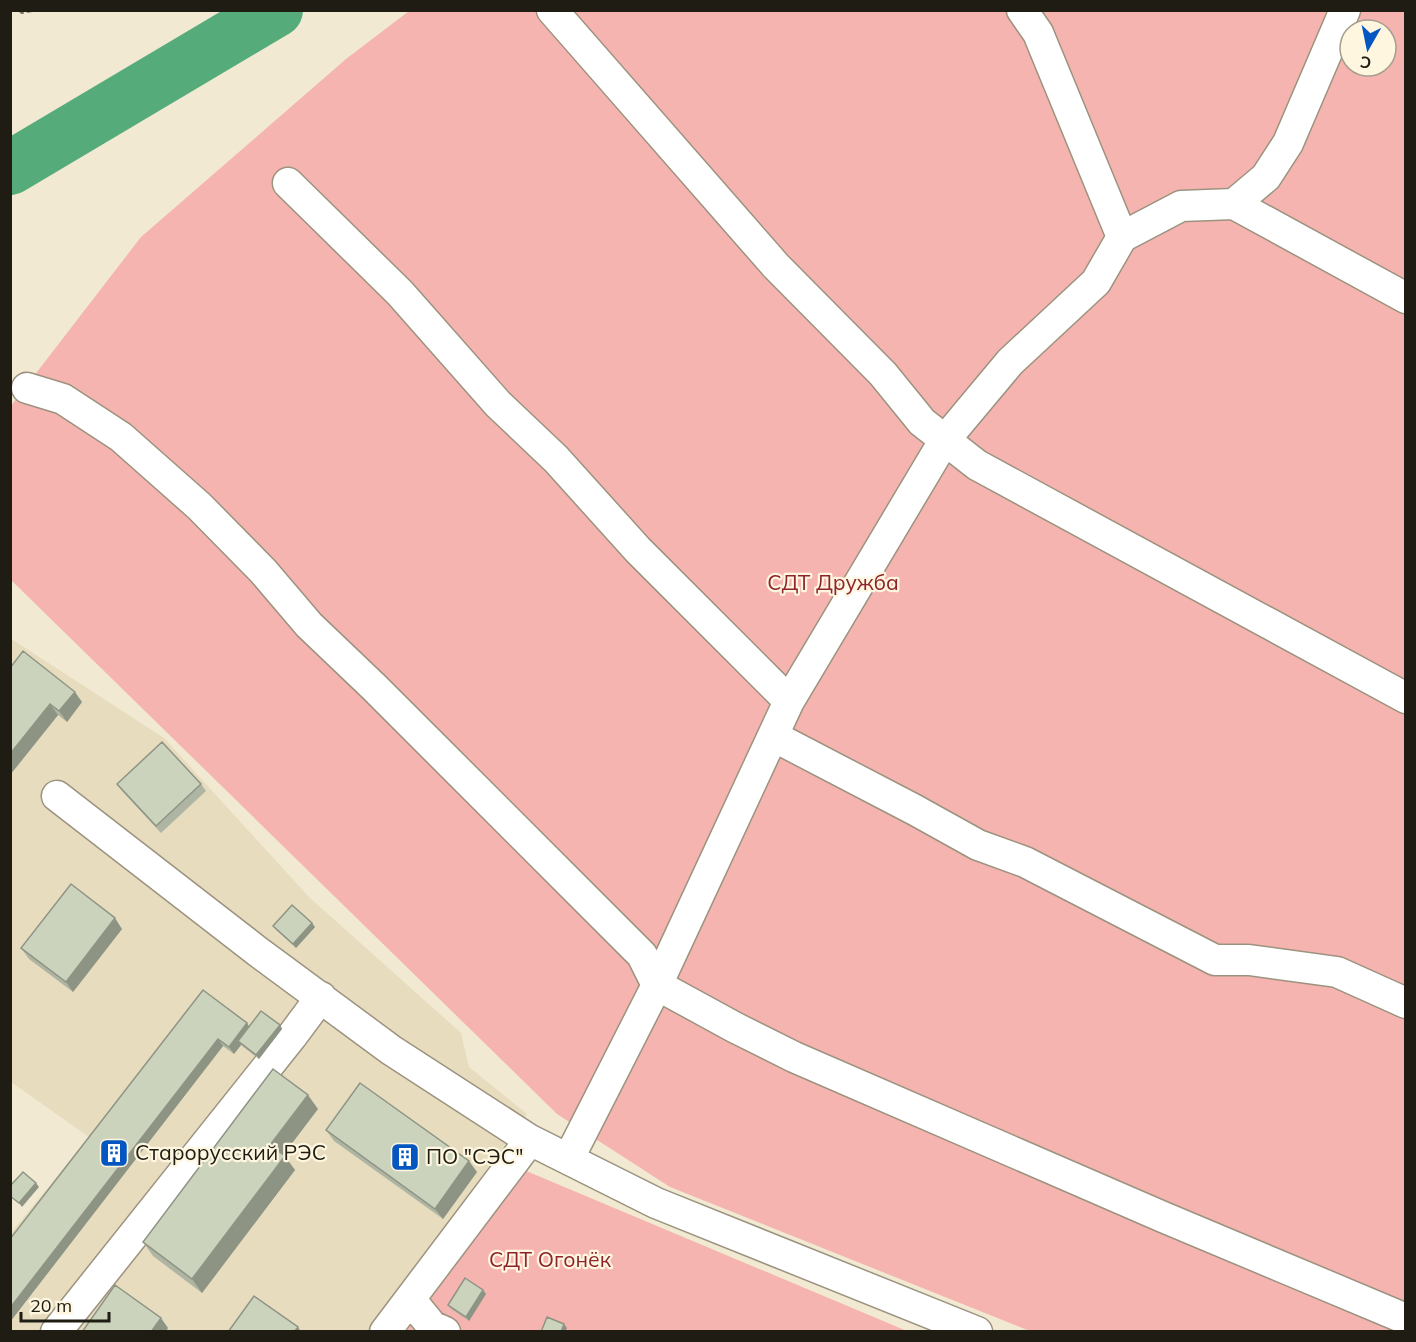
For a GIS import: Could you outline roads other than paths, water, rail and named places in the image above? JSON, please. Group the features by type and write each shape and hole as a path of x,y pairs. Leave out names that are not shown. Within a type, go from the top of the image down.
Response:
{"street":[{"path":"552,10 776,266 883,374 922,422 944,441 977,465 1406,698"},
{"path":"1022,10 1038,33 1122,237"},
{"path":"1234,204 1266,177 1288,143 1345,10"},
{"path":"288,183 400,293 498,404 556,459 638,550 789,701"},
{"path":"570,1158 657,985 789,701 944,441 1010,362 1096,282 1122,237 1181,206 1234,204 1406,298"},
{"path":"27,388 63,399 121,437 200,506 263,571 309,625 642,954 657,985 795,1057 1163,1217 1406,1319"},
{"path":"772,736 978,845 1025,862 1215,960 1249,960 1337,972 1406,1003"},
{"path":"57,796 391,1050 530,1140 656,1203 977,1332"},
{"path":"56,1332 321,997"},
{"path":"386,1332 530,1140"},
{"path":"410,1299 432,1326 445,1332"}],"waterway":[{"path":"10,168 276,10"}],"place":[{"name":"Старорусский РЭС","path":"114,1153"},
{"name":"ПО \"СЭС\"","path":"405,1157"}],"park label":[{"name":"СДТ Дружба","path":"833,583"},
{"name":"СДТ Огонёк","path":"550,1260"}]}
